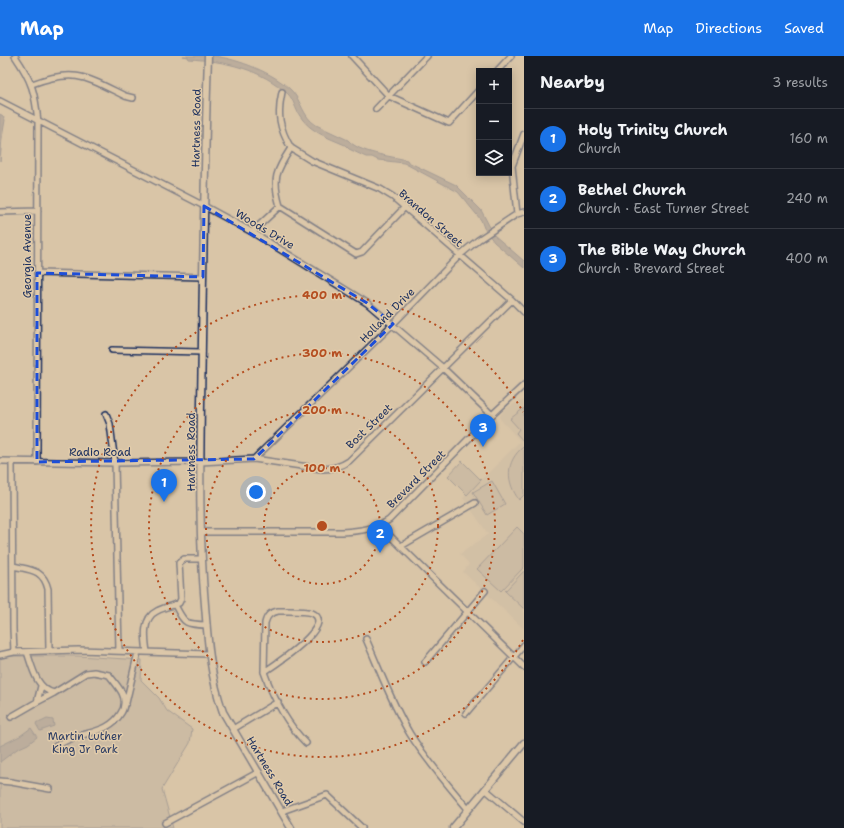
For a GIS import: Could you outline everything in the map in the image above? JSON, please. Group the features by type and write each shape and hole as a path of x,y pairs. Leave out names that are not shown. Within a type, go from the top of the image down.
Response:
{"main road":[{"name":"Hartness Road","path":"208,56 200,462 202,559 209,654 216,693 223,712 291,828"},
{"path":"453,828 524,743"}],"street":[{"name":"Georgia Avenue","path":"15,56 32,84 38,122 37,462"},
{"path":"352,56 390,96 449,123 476,93"},
{"path":"376,109 427,56"},
{"path":"500,68 510,56"},
{"path":"32,84 46,79 72,75 83,77 125,96 133,98"},
{"path":"282,92 279,111 280,124 284,137 291,148 279,166 275,183 276,194 280,206 356,254 362,252 405,207"},
{"name":"Woods Drive","path":"0,101 252,232 367,303 443,368 492,415"},
{"path":"518,214 512,166 524,134"},
{"name":"Brandon Street","path":"291,148 312,161 380,189 393,197 524,312"},
{"path":"252,232 280,206"},
{"path":"0,212 38,211"},
{"name":"Holland Drive","path":"254,460 460,255 493,229 524,212"},
{"path":"37,273 203,277"},
{"name":"Bost Street","path":"200,462 254,460 322,469 331,469 341,466 349,461 512,300"},
{"path":"112,350 202,352"},
{"name":"Brevard Street","path":"201,532 349,532 380,526 389,520 492,415 524,385"},
{"path":"106,414 110,424 115,463 119,651"},
{"name":"Radio Road","path":"0,461 115,463 200,462"},
{"path":"12,462 12,629 14,652"},
{"path":"401,546 475,503"},
{"path":"380,526 524,667"},
{"path":"147,652 145,634 152,614 156,611 179,603 181,599 180,563 184,559 202,559"},
{"path":"13,566 33,570 41,574 46,581 48,589 49,651"},
{"path":"425,662 485,591"},
{"path":"174,605 186,623 207,625"},
{"path":"264,672 302,644 316,628 318,624 317,618 314,614 308,612 272,612 267,617 264,634 264,672 270,688 297,734 306,743"},
{"path":"366,639 397,710 410,732 445,781 468,809"},
{"path":"466,713 524,645"},
{"path":"0,655 14,652 49,651 119,651 209,654"},
{"path":"27,652 41,686 54,693"},
{"path":"56,746 78,736 106,728 114,723 124,710 138,652"},
{"path":"11,717 86,673 94,672 109,675 117,687 122,691 124,710"},
{"path":"37,702 41,686"},
{"path":"117,687 126,688 130,686"},
{"path":"233,729 278,702"},
{"path":"165,823 259,772"},
{"path":"0,781 50,789"},
{"path":"486,790 524,822"},
{"path":"282,811 327,795 362,828"}],"highlighted area":[{"path":"204,206 367,303 393,324 254,459 37,462 37,273 203,277"}],"shaded area":[{"path":"183,56 214,56 234,60 255,68 275,78 291,90 295,94 305,113 316,125 348,140 359,148 407,160 408,162 456,185 481,210 494,235 524,261 524,268 494,242 484,228 481,220 458,192 404,163 366,157 349,149 345,145 320,134 304,122 288,94 277,85 254,72 229,64 189,59 188,57"},
{"path":"0,114 5,120 0,161"},
{"path":"524,400 524,629 463,572 469,564 460,554 488,534 463,498 520,441 500,419 500,416 505,409"},
{"path":"47,719 53,720 54,726 40,731 36,724 37,722"},
{"path":"31,728 37,737 28,744 17,749 0,762 0,746 20,736"}],"green space":[{"path":"524,408 524,442 516,433 519,429 510,419"},
{"path":"523,447 524,495 519,500 512,486 509,472 513,459"},
{"path":"462,461 481,480 467,495 448,476"},
{"path":"492,481 505,504 487,515 473,492"},
{"path":"517,527 524,534 524,567 501,591 477,569"},
{"path":"524,571 524,609 505,591"},
{"name":"Martin Luther King Jr Park","path":"6,656 78,656 142,660 141,680 159,698 167,711 192,729 190,743 162,789 173,828 0,828 0,658"}],"place":[{"name":"The Bible Way Church","path":"483,447"},
{"name":"Holy Trinity Church","path":"164,502"},
{"name":"Bethel Church","path":"380,553"}]}
